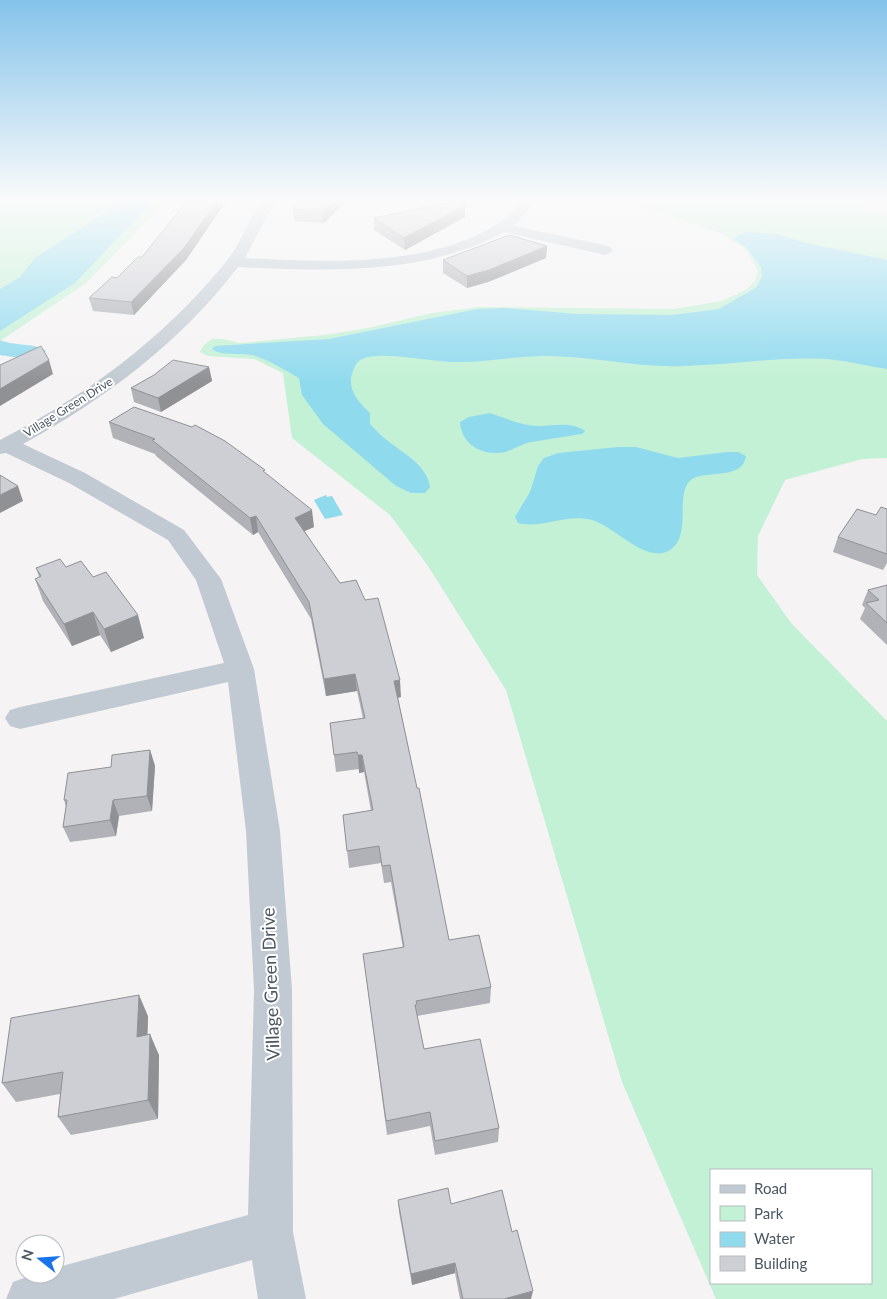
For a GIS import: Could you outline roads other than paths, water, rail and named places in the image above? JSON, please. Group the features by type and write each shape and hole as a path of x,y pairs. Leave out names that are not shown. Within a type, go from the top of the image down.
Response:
{"street":[{"path":"234,262 323,265 387,262"},
{"name":"Village Green Drive","path":"4,447 77,404 133,366 177,327 208,294 234,262"},
{"name":"Village Green Drive","path":"4,447 77,478 176,535 208,579 240,669 263,831 272,980 270,1232 282,1299"},
{"path":"20,718 240,669"},
{"path":"30,1299 270,1232"}],"water":[{"path":"32,262 95,262 75,283 0,331 0,289 20,277"},
{"path":"757,262 887,262 887,369 828,359 810,358 667,366 545,356 466,362 383,356 365,358 356,365 351,377 354,394 370,413 370,424 385,439 414,460 424,472 430,487 425,493 411,493 396,486 323,424 302,395 299,378 270,362 252,355 226,354 212,349 215,346 329,339 477,309 504,308 578,314 672,315 719,309 757,287 762,276 761,267"},
{"path":"0,340 42,348 46,351 31,357 0,355"},
{"path":"490,413 528,425 564,425 578,427 585,431 582,434 528,443 506,452 490,453 475,448 469,443 461,430 460,422 469,417"},
{"path":"636,447 678,458 727,452 738,452 746,456 744,463 739,468 725,473 694,478 688,484 684,492 681,534 677,543 670,550 661,553 641,549 601,524 583,518 536,524 518,523 515,517 530,492 538,466 544,458 558,453"},
{"path":"326,495 327,497 332,496 343,515 325,519 314,500"}]}
